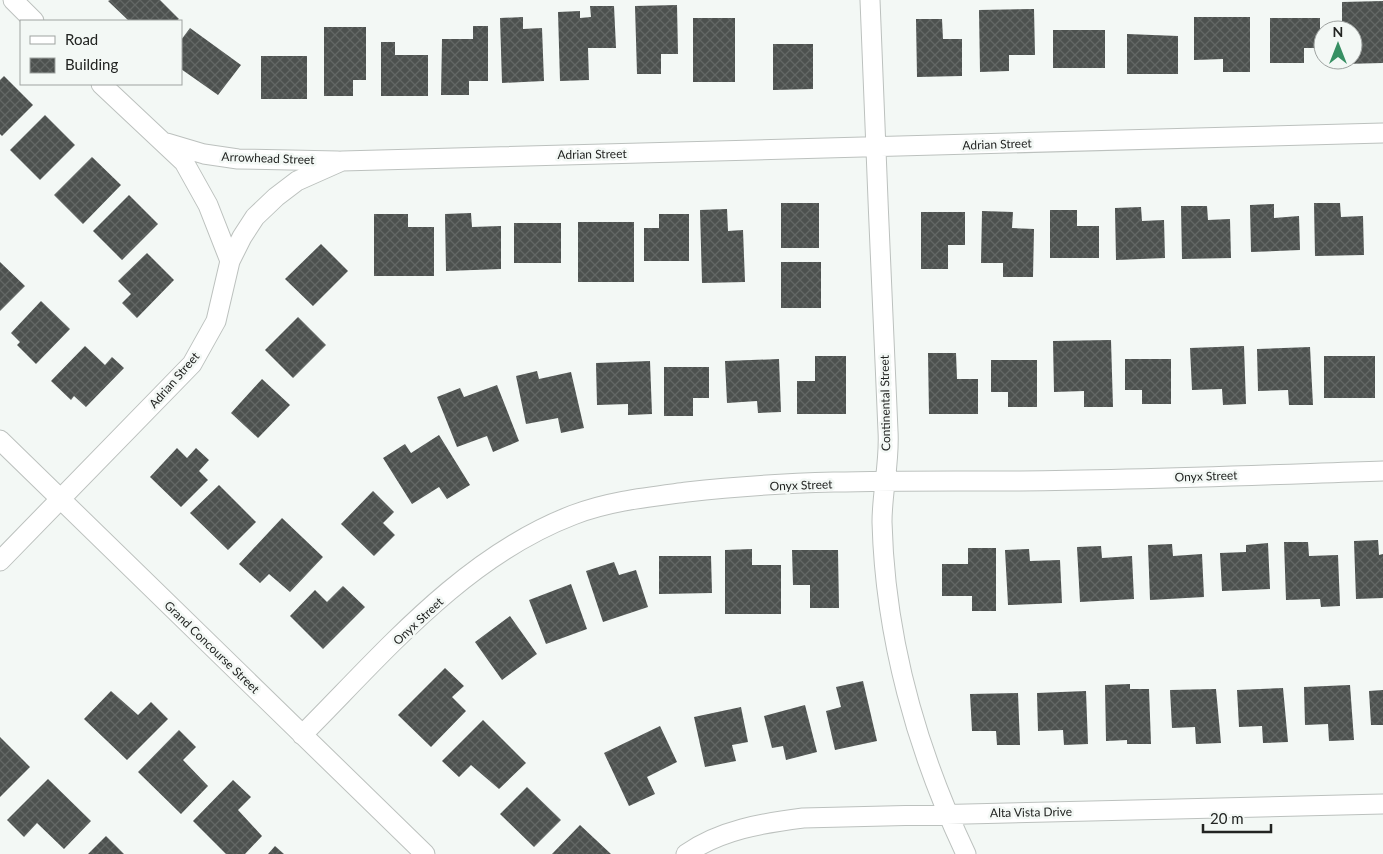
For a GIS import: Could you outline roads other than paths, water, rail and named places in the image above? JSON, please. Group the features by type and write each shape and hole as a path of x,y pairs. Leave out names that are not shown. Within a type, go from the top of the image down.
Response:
{"street":[{"path":"12,0 33,20"},
{"name":"Continental Street","path":"870,0 888,436 882,521 884,558 896,641 917,732 947,815 966,854"},
{"name":"Arrowhead Street","path":"101,85 184,162 196,182 230,261"},
{"name":"Adrian Street","path":"0,561 192,364 216,321 230,261 242,237 256,217 276,197 297,181 342,161 1383,133"},
{"name":"Arrowhead Street","path":"165,143 204,154 238,159 342,161"},
{"name":"Grand Concourse Street","path":"0,440 424,854"},
{"name":"Onyx Street","path":"302,735 410,627 452,589 509,547 573,515 636,499 728,488 884,481 1028,481 1383,471"},
{"name":"Alta Vista Drive","path":"686,854 698,845 764,823 803,818 1383,804"}]}
